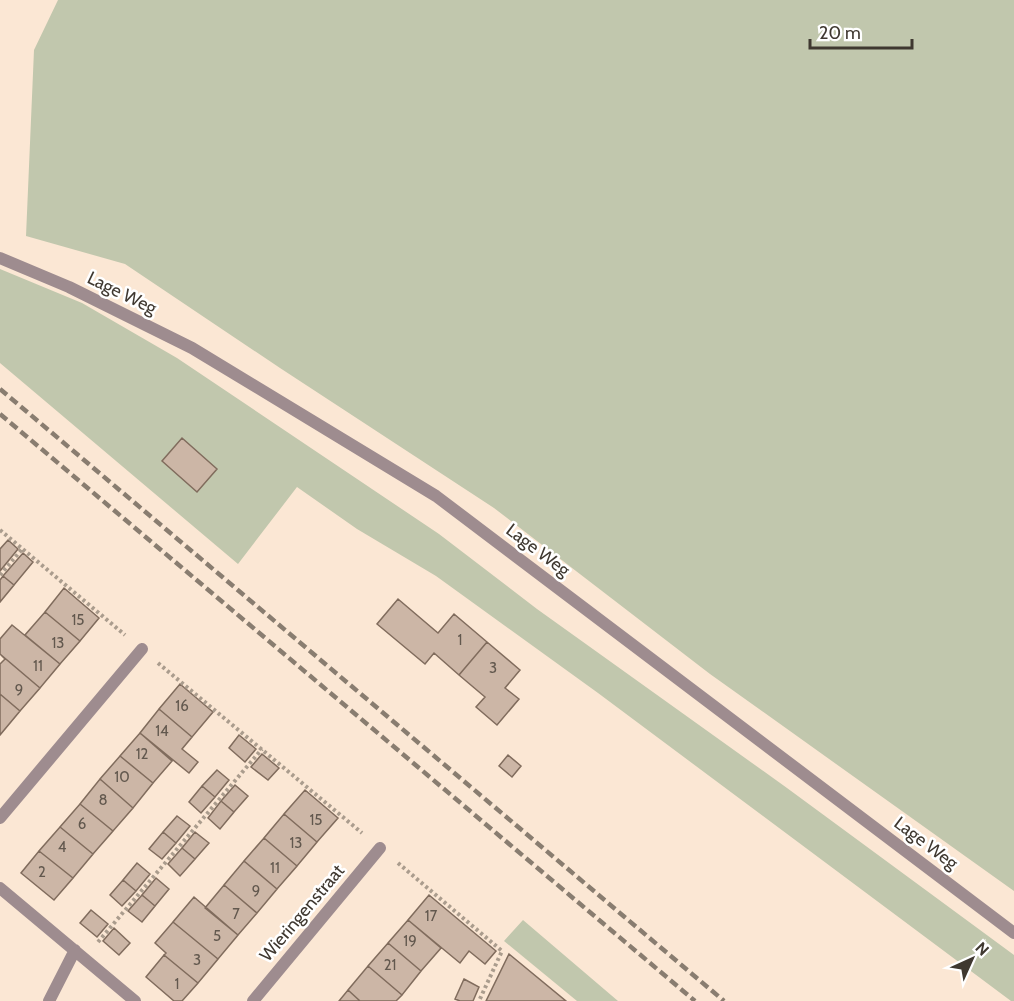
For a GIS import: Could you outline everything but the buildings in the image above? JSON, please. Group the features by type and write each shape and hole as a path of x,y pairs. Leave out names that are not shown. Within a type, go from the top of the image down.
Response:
{"street":[{"name":"Lage Weg","path":"0,258 69,287 192,348 436,496 1014,933"},
{"path":"0,818 142,649"},
{"name":"Wieringenstraat","path":"253,1001 380,848"},
{"path":"0,888 135,1001"},
{"path":"49,1001 79,954"}],"path":[{"path":"0,530 502,951 479,1001"},
{"path":"0,575 22,548"},
{"path":"79,954 262,749"}],"green space":[{"path":"58,0 1014,0 1014,891 710,674 494,508 125,264 26,236 34,50"},
{"path":"0,269 82,303 177,358 439,534 537,609 787,788 1014,955 1014,1001 436,576 357,529 297,487 238,564 0,363"},
{"path":"523,920 618,1001 577,1001 504,941"}],"railway":[{"path":"0,389 724,1001"},
{"path":"0,414 695,1001"}]}
